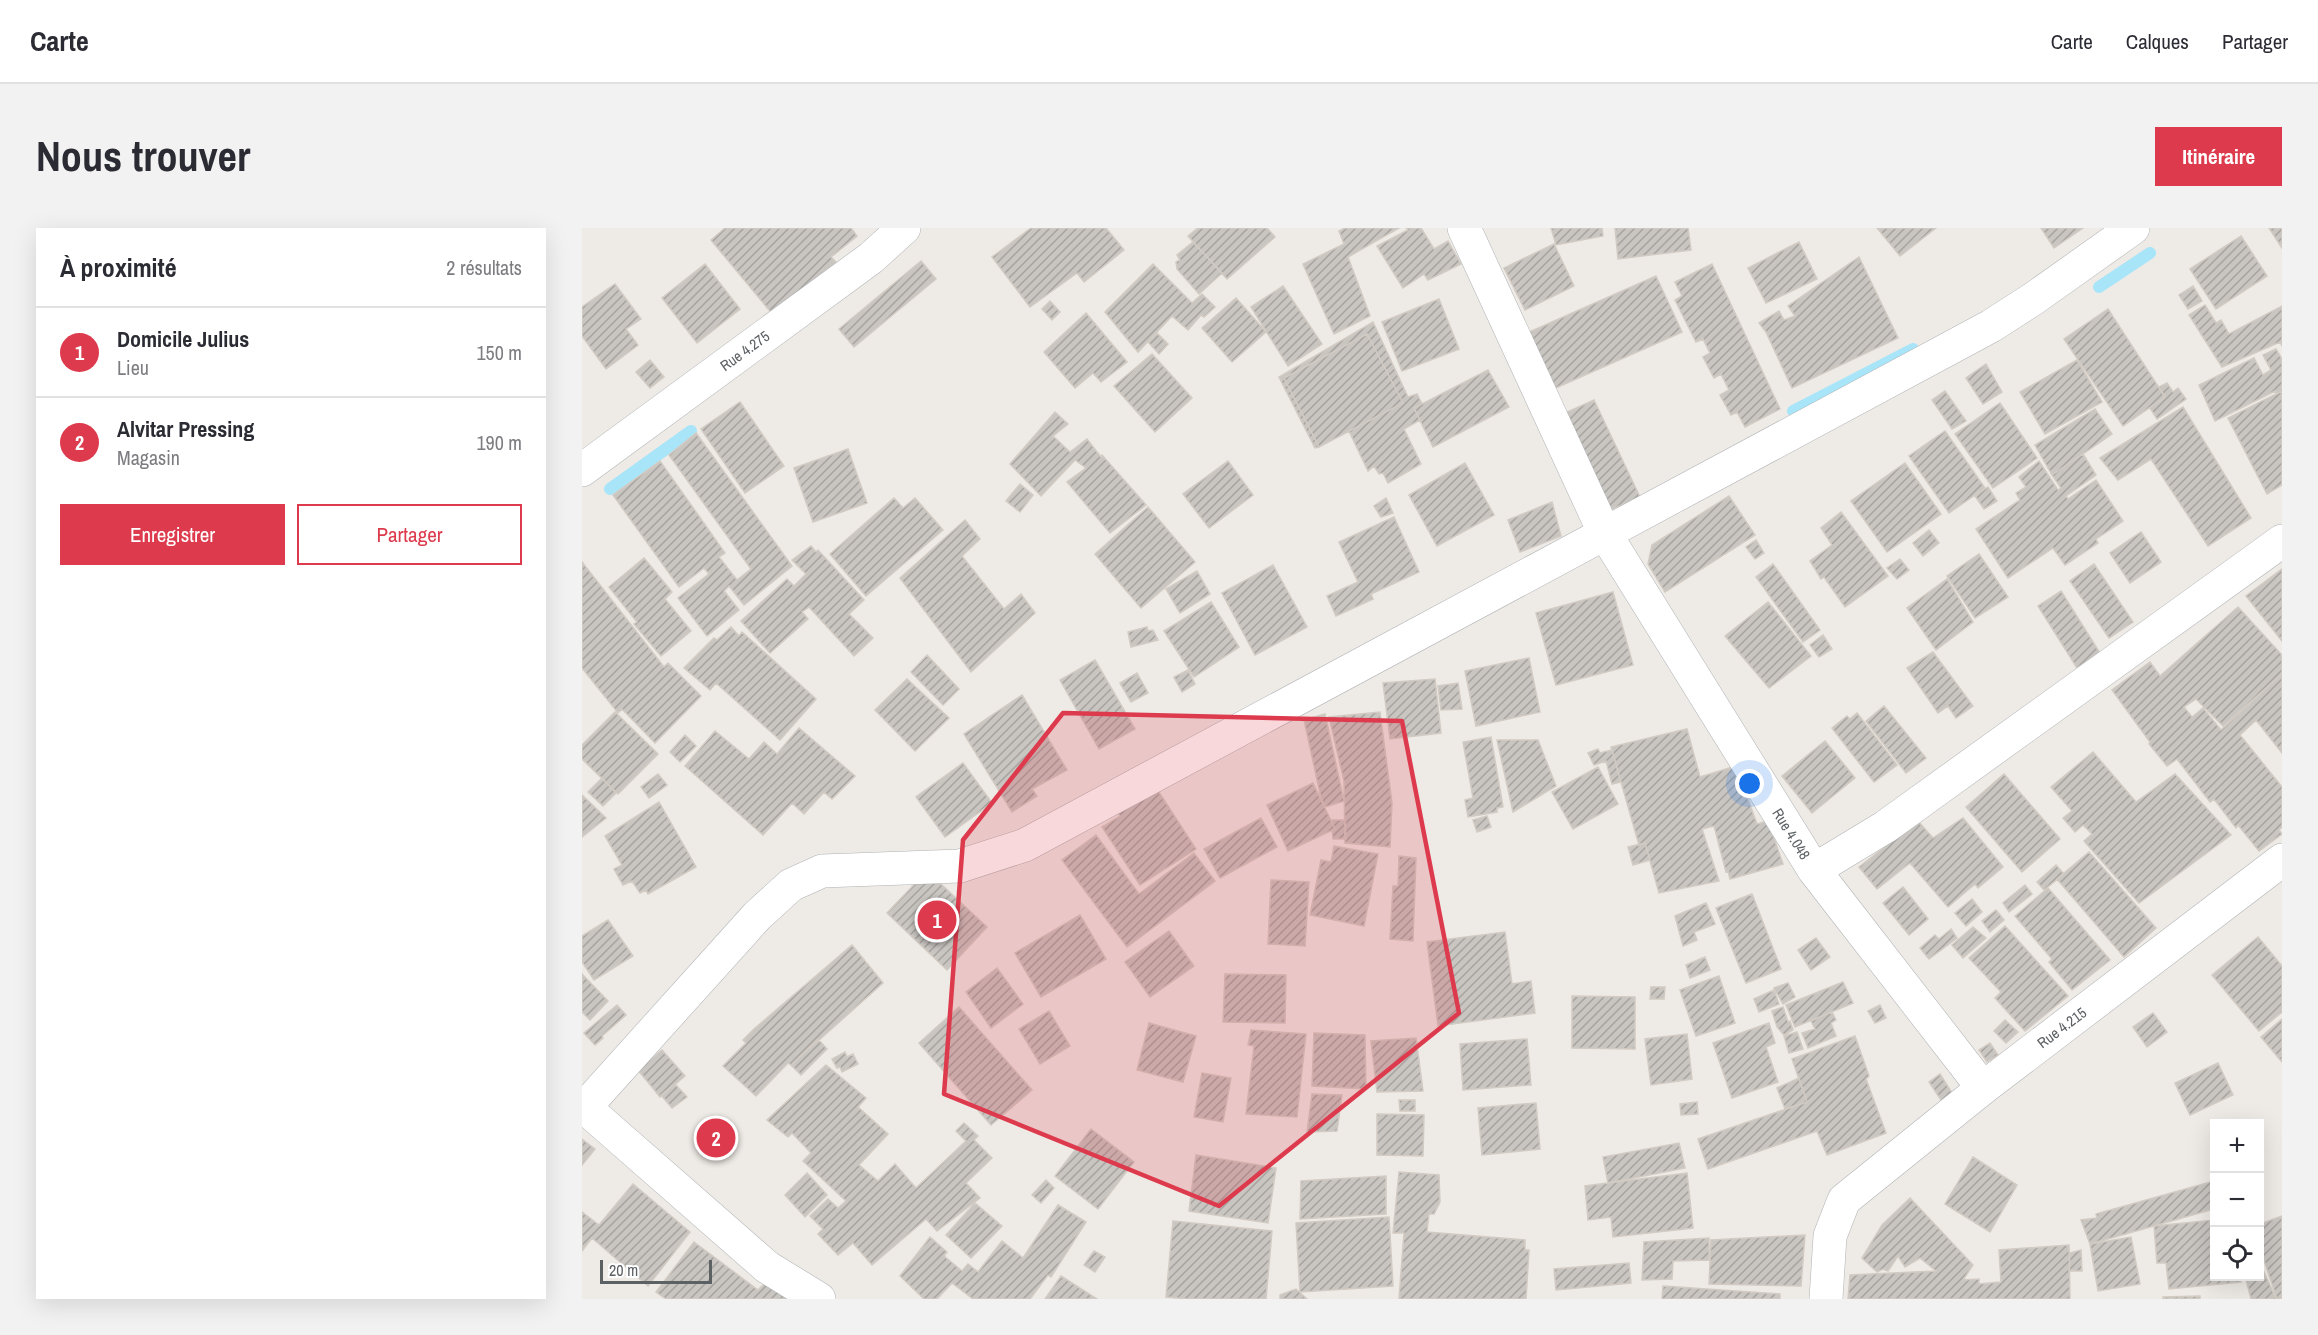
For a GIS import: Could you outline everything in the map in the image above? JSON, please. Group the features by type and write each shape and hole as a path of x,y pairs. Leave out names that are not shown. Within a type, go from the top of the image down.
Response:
{"street":[{"name":"Rue 4.275","path":"582,470 871,258 904,228"},
{"name":"Rue 4.048","path":"1464,228 1604,532 1814,870 1983,1088"},
{"path":"819,1299 767,1267 584,1106 757,916 790,885 822,871 960,866 1025,845 1991,326 2133,228"},
{"path":"1814,870 1885,827 2282,541"},
{"name":"Rue 4.215","path":"1826,1299 1830,1236 1844,1200 1983,1088 2282,860"}],"highlighted area":[{"path":"1063,713 1402,721 1459,1013 1219,1206 944,1094 963,840"}],"building":[{"path":"725,228 851,228 857,236 831,257 836,262 774,316 711,240"},
{"path":"1031,228 1106,228 1124,250 1084,282 1077,273 1030,307 992,257"},
{"path":"1198,228 1267,228 1275,237 1227,279 1188,236"},
{"path":"1345,228 1399,228 1348,257 1370,316 1334,334 1303,264 1344,244 1339,231"},
{"path":"1406,228 1421,228 1434,249 1448,241 1461,264 1428,280 1424,274 1403,288 1377,246 1408,230"},
{"path":"1551,228 1602,228 1603,236 1556,245"},
{"path":"1615,228 1688,228 1691,250 1618,259"},
{"path":"1877,228 1936,228 1900,256"},
{"path":"2041,228 2083,228 2054,248"},
{"path":"2269,228 2282,228 2282,248"},
{"path":"2241,236 2267,276 2216,309 2190,269"},
{"path":"1193,242 1222,273 1199,294 1177,269 1176,262 1180,260 1177,255"},
{"path":"1799,242 1817,279 1766,303 1748,268"},
{"path":"1554,244 1574,286 1525,310 1504,268"},
{"path":"1859,257 1898,338 1792,388 1766,332 1759,323 1779,311 1784,320 1795,316 1788,306"},
{"path":"921,261 936,279 854,347 839,329"},
{"path":"705,264 740,309 697,343 662,298"},
{"path":"1153,264 1192,303 1202,294 1215,307 1204,317 1201,315 1188,330 1172,316 1138,352 1105,312"},
{"path":"1712,264 1780,409 1745,427 1737,412 1731,415 1720,395 1729,390 1721,374 1714,378 1703,357 1710,353 1703,339 1696,342 1675,300 1682,296 1675,282"},
{"path":"1656,276 1682,332 1549,391 1525,334"},
{"path":"615,284 641,319 626,329 638,345 606,369 582,336 582,307"},
{"path":"1283,286 1322,344 1288,366 1251,307"},
{"path":"2193,286 2202,301 2188,309 2179,295"},
{"path":"1236,298 1266,332 1232,362 1202,328"},
{"path":"1439,299 1459,349 1402,371 1382,322"},
{"path":"1050,301 1060,312 1052,320 1042,309"},
{"path":"2205,305 2216,323 2221,320 2229,334 2282,306 2282,346 2280,342 2222,367 2189,315"},
{"path":"2108,309 2165,397 2123,426 2064,339"},
{"path":"1086,313 1127,362 1101,382 1093,373 1075,388 1044,352"},
{"path":"1373,322 1408,397 1417,394 1422,404 1414,408 1420,420 1404,429 1421,464 1388,483 1383,473 1379,474 1374,466 1368,471 1349,431 1403,403 1367,334 1284,378 1319,447 1315,448 1279,377"},
{"path":"1157,333 1168,344 1159,354 1148,342"},
{"path":"1367,334 1403,403 1319,447 1284,378"},
{"path":"2276,349 2282,359 2282,391 2277,394 2275,391 2215,421 2199,385 2254,358 2263,375 2271,370 2263,355"},
{"path":"1152,354 1192,398 1155,432 1114,386"},
{"path":"650,360 664,377 650,388 636,372"},
{"path":"2077,360 2102,402 2045,434 2020,392"},
{"path":"1986,364 2002,392 1983,404 1966,378"},
{"path":"1488,370 1509,407 1433,447 1414,408"},
{"path":"2167,383 2173,392 2178,388 2186,399 2157,419 2150,408 2165,397 2159,387"},
{"path":"1945,391 1966,421 1952,429 1932,400"},
{"path":"2282,391 2282,485 2267,494 2228,418"},
{"path":"1594,400 1640,497 1601,514 1556,417"},
{"path":"740,402 784,466 745,493 701,429"},
{"path":"2000,403 2037,458 1993,488 1955,434"},
{"path":"2183,407 2251,518 2208,546 2151,459 2118,480 2100,458"},
{"path":"2095,409 2112,434 2052,475 2035,445"},
{"path":"1055,412 1068,424 1053,436 1070,452 1087,439 1146,505 1110,533 1067,482 1086,468 1075,460 1041,496 1010,464"},
{"path":"1945,431 1985,488 1949,513 1909,456"},
{"path":"696,433 792,566 744,605 729,586 724,591 739,610 707,636 678,598 709,574 704,568 679,587 613,495 660,461 725,553 719,557 737,580 751,569 669,455"},
{"path":"848,449 867,503 813,522 794,468"},
{"path":"2083,454 2096,475 2066,496 2068,499 2096,480 2123,521 2096,539 2098,543 2065,565 2053,548 2008,578 1976,529 2020,500 2016,493 2026,487 2019,477 2039,461 2058,490 2061,488 2052,475"},
{"path":"1228,461 1253,495 1209,528 1183,494"},
{"path":"1465,463 1494,515 1437,546 1409,495"},
{"path":"1905,463 1941,514 1887,552 1851,501"},
{"path":"1020,484 1033,495 1020,512 1006,501"},
{"path":"1988,487 1997,501 1984,509 1975,496"},
{"path":"1729,496 1755,535 1665,592 1648,564 1652,545"},
{"path":"894,498 903,508 915,498 943,530 866,596 830,554"},
{"path":"1386,498 1393,513 1381,517 1374,506"},
{"path":"1552,502 1561,536 1520,552 1508,520"},
{"path":"1148,507 1195,562 1141,608 1095,554"},
{"path":"1841,512 1888,576 1845,607 1824,577 1821,579 1810,561 1832,545 1821,528"},
{"path":"1394,517 1419,572 1371,594 1373,599 1336,616 1327,596 1358,582 1339,542"},
{"path":"965,520 980,539 962,556 1004,609 1021,594 1035,613 971,672 900,578"},
{"path":"1929,530 1939,543 1923,556 1913,543"},
{"path":"2141,532 2161,562 2130,583 2110,553"},
{"path":"1756,540 1764,553 1755,559 1746,547"},
{"path":"811,546 816,552 818,550 864,600 849,614 873,638 854,656 809,607 802,612 808,619 770,653 741,621 787,579 794,586 806,574 792,560"},
{"path":"1979,554 2008,597 1975,618 1947,576"},
{"path":"644,558 672,592 665,599 691,631 661,656 634,624 637,622 609,587"},
{"path":"1900,559 1909,570 1897,579 1887,568"},
{"path":"582,562 664,667 668,663 701,696 655,743 622,709 618,713 582,668"},
{"path":"1773,564 1820,630 1803,642 1756,577"},
{"path":"2094,564 2133,622 2109,638 2070,581"},
{"path":"1273,565 1307,627 1255,655 1222,593"},
{"path":"2282,569 2282,641 2246,596"},
{"path":"1197,571 1210,594 1180,613 1166,589"},
{"path":"1947,579 1973,622 1936,650 1907,608"},
{"path":"2061,591 2100,653 2077,668 2038,606"},
{"path":"1613,592 1633,665 1556,685 1536,613"},
{"path":"1211,602 1239,647 1194,677 1164,631"},
{"path":"1768,602 1811,656 1769,688 1725,636"},
{"path":"2238,607 2282,655 2282,674 2282,753 2256,720 2240,735 2282,787 2282,827 2279,830 2282,834 2259,851 2238,825 2236,828 2214,799 2210,802 2177,759 2167,766 2112,690 2150,662 2160,676","holes":["2282,674 2221,730 2203,708 2192,717 2184,707 2196,699 2223,726"]},
{"path":"731,627 739,636 742,632 816,699 780,740 716,683 710,690 684,668 714,638 717,640"},
{"path":"1147,627 1148,631 1153,630 1158,640 1131,647 1128,632"},
{"path":"1823,635 1832,649 1819,657 1810,645"},
{"path":"1933,652 1973,706 1956,718 1948,706 1938,713 1907,668"},
{"path":"927,655 959,689 943,705 911,672"},
{"path":"1529,658 1540,712 1476,726 1465,671"},
{"path":"1095,660 1135,729 1099,749 1060,680"},
{"path":"1188,670 1195,684 1182,692 1174,677"},
{"path":"1137,673 1148,693 1131,702 1120,683"},
{"path":"907,679 949,718 915,751 875,710"},
{"path":"1435,679 1441,733 1390,739 1383,683"},
{"path":"1458,683 1462,709 1441,710 1438,686"},
{"path":"1022,695 1067,770 1032,789 1037,796 1012,812 964,734"},
{"path":"1884,706 1926,758 1906,773 1866,721"},
{"path":"615,712 658,754 618,794 582,759 582,745"},
{"path":"1380,712 1392,803 1390,847 1345,843 1344,781 1329,717"},
{"path":"1857,713 1897,765 1874,782 1832,728 1847,716 1850,719"},
{"path":"1325,714 1344,801 1325,807 1304,720"},
{"path":"799,728 855,776 832,799 824,792 804,814 792,803 763,835 685,766 715,731 749,759 764,742 777,754"},
{"path":"1687,729 1700,777 1736,766 1757,824 1768,821 1783,864 1730,879 1728,871 1726,872 1714,826 1702,829 1719,881 1659,893 1645,843 1639,845 1611,747"},
{"path":"685,735 696,746 680,762 670,752"},
{"path":"1491,737 1503,807 1497,808 1497,812 1468,817 1465,800 1473,798 1463,742"},
{"path":"1497,740 1538,740 1556,786 1513,812"},
{"path":"1825,741 1855,778 1812,813 1782,776"},
{"path":"1598,749 1600,753 1612,750 1621,782 1612,784 1606,761 1594,765 1588,753"},
{"path":"2093,752 2136,802 2175,774 2231,835 2139,903 2084,841 2092,834 2083,825 2075,832 2063,818 2072,811 2051,787"},
{"path":"963,763 992,803 945,837 916,797"},
{"path":"1598,767 1618,804 1573,829 1552,792"},
{"path":"658,774 667,785 649,798 641,787"},
{"path":"2004,774 2060,839 2022,872 1966,807"},
{"path":"602,778 616,793 603,806 588,792"},
{"path":"1153,783 1196,849 1140,885 1102,827 1120,816 1114,808"},
{"path":"1313,783 1335,829 1288,851 1267,805"},
{"path":"582,795 606,818 582,837"},
{"path":"659,802 696,867 648,894 646,890 640,893 632,881 623,885 614,869 622,865 605,836"},
{"path":"1487,816 1491,827 1477,832 1473,820"},
{"path":"1261,818 1277,847 1220,878 1204,849"},
{"path":"1963,818 2003,867 1978,888 1975,884 1948,907 1910,863 1877,889 1859,867 1918,821 1933,838"},
{"path":"1331,820 1345,820 1346,839 1333,839 1332,830 1335,829"},
{"path":"1096,835 1139,894 1194,853 1215,881 1127,947 1062,860"},
{"path":"1645,843 1650,860 1633,865 1628,847"},
{"path":"1334,846 1378,854 1364,926 1310,915 1321,860 1331,862"},
{"path":"2089,852 2156,928 2124,957 2057,879"},
{"path":"1399,856 1416,858 1413,941 1390,939 1393,886 1398,886"},
{"path":"2056,865 2064,874 2044,890 2037,882"},
{"path":"927,871 987,927 947,970 887,913"},
{"path":"1271,880 1309,882 1305,946 1268,944"},
{"path":"2025,885 2032,894 2009,912 2003,903"},
{"path":"1903,887 1928,919 1909,935 1883,903"},
{"path":"2048,888 2110,960 2072,990 2049,962 2052,959 2015,916"},
{"path":"1752,894 1781,969 1746,983 1716,908"},
{"path":"1972,899 1982,912 1966,926 1955,913"},
{"path":"1706,903 1715,924 1694,932 1697,940 1683,946 1675,916"},
{"path":"1996,910 2004,920 1990,932 1982,921"},
{"path":"1080,915 1106,959 1041,997 1015,953"},
{"path":"608,920 633,956 594,980 582,962 582,936"},
{"path":"2005,926 2068,996 2025,1031 1995,998 2001,992 1969,958"},
{"path":"1973,927 1986,938 1963,958 1952,945"},
{"path":"1951,929 1957,938 1929,959 1920,948 1935,935 1939,939"},
{"path":"1169,931 1194,966 1150,997 1125,962"},
{"path":"1505,932 1512,984 1531,981 1535,1013 1438,1026 1427,942"},
{"path":"2258,937 2282,966 2282,1012 2259,1031 2212,975"},
{"path":"1816,938 1830,957 1811,970 1798,950"},
{"path":"852,945 883,983 791,1065 788,1063 756,1096 723,1066 746,1043 743,1040 754,1029"},
{"path":"1705,957 1710,970 1690,978 1686,965"},
{"path":"997,968 1023,1004 991,1028 966,992"},
{"path":"582,974 608,1001 590,1020 582,1012"},
{"path":"1225,974 1286,975 1285,1023 1223,1022"},
{"path":"1719,976 1735,1023 1696,1036 1680,990"},
{"path":"1843,982 1853,1003 1795,1027 1786,1005"},
{"path":"1788,983 1795,997 1783,1004 1774,988"},
{"path":"1651,987 1665,987 1664,999 1650,999"},
{"path":"1774,990 1779,1004 1759,1012 1754,999"},
{"path":"1572,996 1635,997 1635,1049 1572,1048"},
{"path":"617,1005 626,1015 595,1045 584,1033"},
{"path":"1880,1005 1886,1018 1875,1023 1868,1011"},
{"path":"959,1007 1032,1090 991,1125 919,1043"},
{"path":"1783,1007 1793,1030 1784,1035 1777,1027 1772,1011"},
{"path":"1049,1011 1070,1046 1040,1064 1019,1029"},
{"path":"1832,1012 1836,1020 1831,1023 1836,1036 1808,1048 1802,1033 1815,1029 1811,1021"},
{"path":"2153,1013 2167,1032 2147,1047 2133,1027"},
{"path":"2282,1019 2282,1062 2261,1037"},
{"path":"2005,1020 2018,1032 2006,1043 1994,1031"},
{"path":"1149,1023 1196,1036 1183,1082 1137,1070"},
{"path":"1769,1023 1775,1043 1766,1047 1778,1082 1732,1098 1713,1043"},
{"path":"1251,1030 1306,1034 1297,1117 1246,1114 1254,1046 1248,1045"},
{"path":"1797,1032 1803,1049 1789,1053 1784,1036"},
{"path":"1314,1033 1365,1035 1366,1089 1312,1086"},
{"path":"1687,1034 1692,1079 1651,1085 1645,1039"},
{"path":"1855,1036 1869,1076 1866,1079 1886,1133 1827,1155 1817,1131 1708,1169 1698,1139 1807,1102 1792,1059"},
{"path":"1416,1038 1423,1091 1377,1092 1371,1041"},
{"path":"818,1039 827,1049 801,1075 791,1065"},
{"path":"1527,1039 1531,1085 1463,1090 1460,1044"},
{"path":"1990,1043 1998,1055 1987,1062 1979,1050"},
{"path":"662,1050 685,1076 660,1097 638,1070"},
{"path":"845,1052 847,1057 853,1054 858,1064 842,1072 832,1059"},
{"path":"2218,1063 2233,1095 2190,1115 2175,1083"},
{"path":"826,1065 866,1098 858,1107 888,1134 859,1165 878,1181 895,1164 916,1188 966,1141 956,1131 964,1123 978,1136 974,1140 992,1158 966,1183 980,1198 937,1231 926,1219 872,1265 853,1243 838,1255 818,1234 823,1229 810,1216 828,1199 838,1208 846,1201 803,1161 811,1153 792,1133 788,1137 767,1120"},
{"path":"1202,1073 1231,1078 1223,1122 1194,1117"},
{"path":"1940,1074 1954,1096 1943,1103 1929,1082"},
{"path":"1799,1078 1807,1102 1785,1109 1777,1088"},
{"path":"675,1084 687,1097 672,1108 661,1095"},
{"path":"1312,1094 1342,1095 1337,1131 1307,1132"},
{"path":"1399,1100 1415,1100 1415,1111 1400,1111"},
{"path":"1697,1102 1698,1114 1681,1115 1680,1104"},
{"path":"1536,1103 1540,1149 1482,1155 1478,1108"},
{"path":"1377,1114 1424,1115 1423,1156 1377,1155"},
{"path":"720,1120 733,1132 712,1156 699,1145"},
{"path":"1091,1129 1134,1162 1098,1209 1055,1176"},
{"path":"582,1139 595,1149 582,1165"},
{"path":"1679,1143 1685,1168 1608,1183 1603,1157"},
{"path":"1196,1155 1276,1168 1268,1223 1189,1211"},
{"path":"1973,1157 2017,1185 1990,1232 1945,1204"},
{"path":"1399,1172 1439,1175 1440,1202 1434,1214 1429,1214 1427,1232 1525,1240 1525,1250 1529,1250 1526,1299 1399,1299 1404,1233 1393,1233"},
{"path":"807,1173 827,1195 805,1217 785,1195"},
{"path":"1687,1173 1693,1228 1613,1237 1611,1217 1588,1220 1585,1186"},
{"path":"1386,1176 1386,1214 1300,1219 1301,1181"},
{"path":"1046,1180 1054,1188 1041,1203 1032,1195"},
{"path":"2210,1182 2210,1210 2090,1244 2081,1220 2097,1218 2096,1214"},
{"path":"633,1184 690,1232 648,1286 592,1238 582,1251 582,1212 599,1225"},
{"path":"1910,1198 1973,1265 1963,1280 1979,1279 1979,1284 2001,1282 1999,1250 2069,1245 2070,1299 1848,1299 1850,1275 1936,1271 1920,1258 1905,1267 1898,1256 1888,1271 1883,1269 1877,1272 1862,1258 1882,1225"},
{"path":"975,1203 1002,1226 971,1258 946,1235"},
{"path":"1058,1205 1086,1222 1051,1277 1048,1275 1030,1299 973,1299 952,1283 937,1299 924,1299 900,1276 930,1237 947,1252 944,1256 962,1271 968,1264 978,1272 1002,1241 1023,1258"},
{"path":"2282,1216 2282,1298 2277,1299 2264,1260 2264,1223"},
{"path":"1389,1217 1393,1286 1300,1292 1296,1223"},
{"path":"2210,1220 2210,1281 2241,1282 2169,1289 2166,1263 2157,1263 2154,1226"},
{"path":"1173,1221 1272,1231 1266,1299 1166,1297"},
{"path":"1805,1235 1801,1286 1709,1284 1711,1240"},
{"path":"2131,1237 2140,1284 2098,1291 2090,1244"},
{"path":"1709,1238 1709,1260 1673,1261 1672,1279 1642,1280 1644,1242"},
{"path":"694,1242 758,1290 767,1281 789,1299 666,1299 656,1292"},
{"path":"2081,1250 2082,1271 2069,1271 2070,1253"},
{"path":"1094,1251 1105,1257 1095,1272 1084,1265"},
{"path":"1629,1263 1631,1283 1556,1290 1554,1269"},
{"path":"2264,1272 2276,1299 2251,1299 2246,1281 2264,1281"},
{"path":"1061,1276 1097,1299 1045,1299"},
{"path":"1663,1286 1780,1294 1780,1299 1662,1299"},
{"path":"1296,1289 1307,1299 1280,1299 1280,1295"},
{"path":"2200,1296 2200,1299 2163,1299 2163,1297"}],"waterway":[{"path":"2099,287 2150,253"},
{"path":"1793,411 1913,349"},
{"path":"610,489 691,431"}],"place":[{"name":"Domicile Julius","path":"937,920"},
{"name":"Alvitar Pressing","path":"716,1138"}]}
